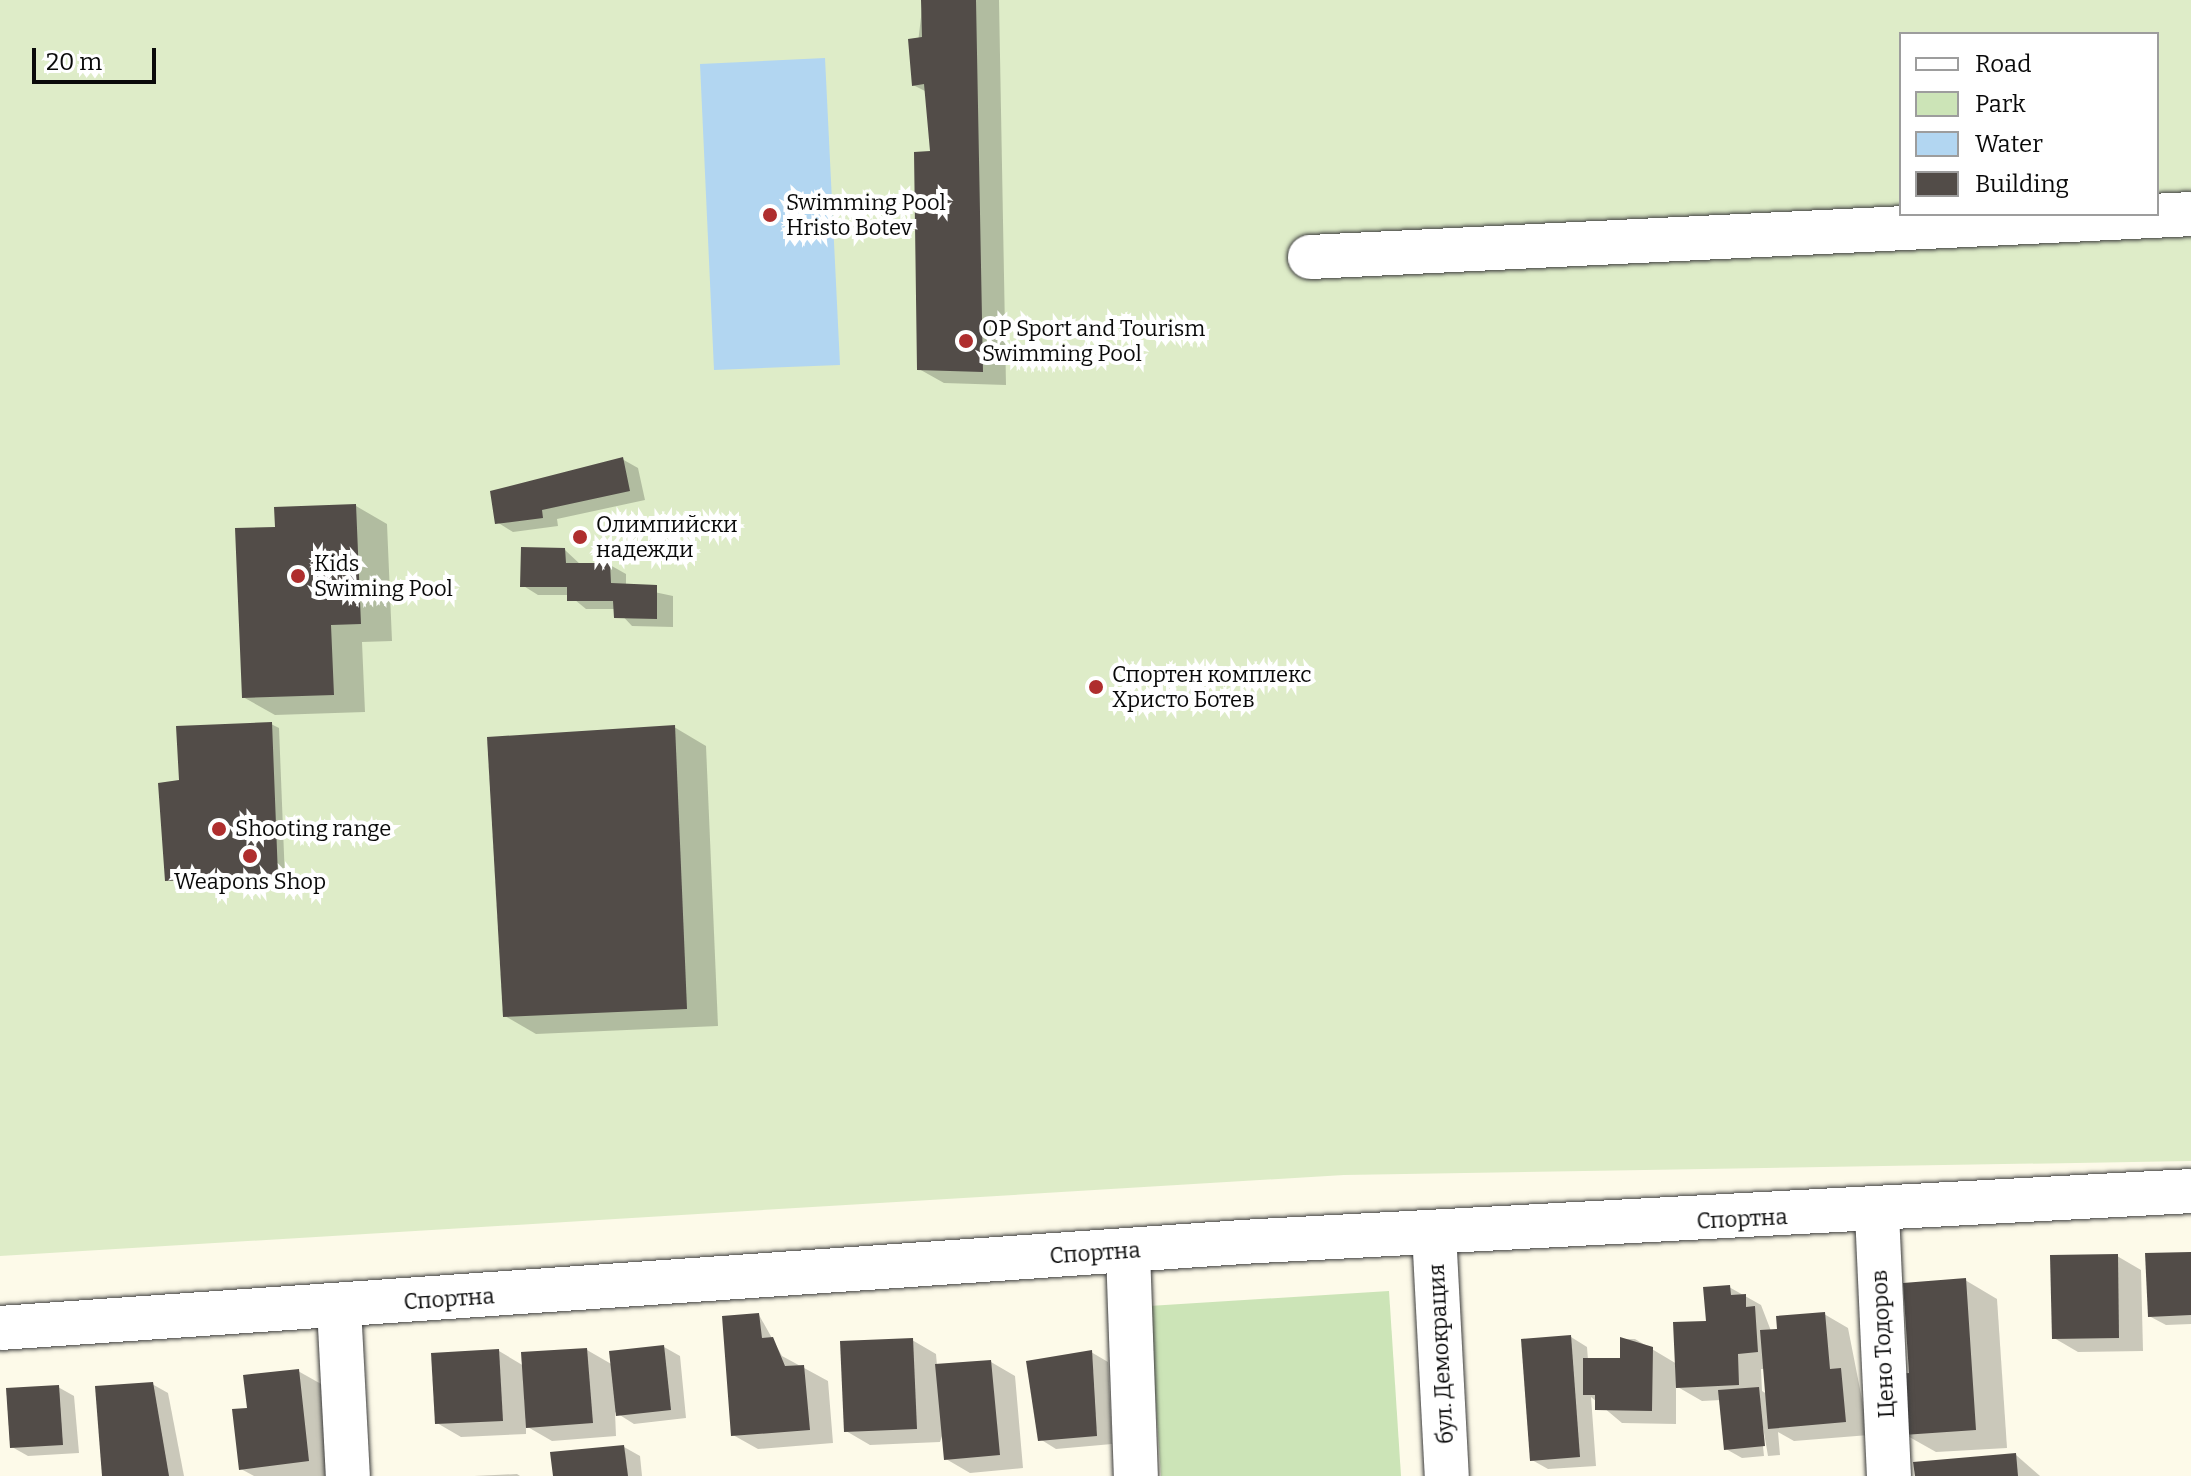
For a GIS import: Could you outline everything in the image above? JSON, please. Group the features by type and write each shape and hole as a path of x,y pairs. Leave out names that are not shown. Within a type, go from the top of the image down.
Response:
{"street":[{"path":"2159,216 2191,214"},
{"path":"1310,257 2150,216"},
{"name":"Спортна","path":"0,1328 1128,1251 1434,1232 1877,1213 2191,1191"},
{"name":"Цено Тодоров","path":"1877,1213 1889,1476"},
{"name":"бул. Демокрация","path":"1434,1232 1447,1476"},
{"path":"1128,1251 1136,1476"},
{"path":"339,1307 348,1476"}],"green space":[{"name":"Спортен комплекс Христо Ботев","path":"0,0 2191,0 2191,1161 1344,1175 0,1256"},
{"path":"1389,1291 1401,1476 1161,1476 1149,1306"}],"water":[{"name":"Swimming Pool Hristo Botev","path":"825,58 840,365 714,370 700,64"}],"building":[{"path":"921,0 976,0 983,372 917,370 914,152 930,151 924,84 912,86 908,39 922,37"},
{"path":"623,457 630,491 542,510 543,518 495,524 490,491"},
{"name":"Kids Swiming Pool","path":"356,504 361,624 331,625 334,695 242,698 235,528 275,527 274,507"},
{"path":"521,547 565,548 566,563 610,563 611,583 657,585 657,619 614,618 613,601 567,601 567,587 520,587"},
{"name":"Shooting range","path":"272,722 278,876 165,881 158,783 179,780 176,726"},
{"path":"675,725 687,1009 503,1017 487,737"},
{"path":"2191,1252 2191,1315 2148,1317 2145,1253"},
{"path":"2118,1254 2119,1338 2052,1339 2050,1255"},
{"path":"1966,1278 1976,1430 1903,1435 1898,1374 1909,1373 1903,1283"},
{"path":"1730,1285 1731,1295 1746,1294 1746,1307 1755,1306 1758,1352 1738,1354 1739,1385 1676,1388 1673,1322 1706,1321 1703,1287"},
{"path":"1825,1312 1830,1369 1841,1368 1846,1422 1768,1429 1760,1330 1777,1329 1776,1316"},
{"path":"759,1313 762,1338 773,1337 785,1366 804,1365 810,1430 731,1436 722,1316"},
{"path":"1571,1335 1580,1457 1530,1461 1521,1339"},
{"path":"1620,1337 1653,1347 1652,1411 1595,1410 1595,1395 1583,1395 1583,1358 1620,1358"},
{"path":"913,1338 917,1429 844,1432 840,1341"},
{"path":"664,1345 671,1410 616,1416 609,1351"},
{"path":"587,1348 593,1423 526,1428 521,1352"},
{"path":"499,1349 503,1421 435,1424 431,1353"},
{"path":"1092,1350 1097,1436 1038,1441 1026,1361"},
{"path":"991,1360 1000,1455 944,1460 935,1364"},
{"path":"299,1369 309,1461 239,1470 232,1409 247,1408 243,1375"},
{"path":"153,1382 169,1476 102,1476 95,1386"},
{"path":"59,1385 63,1445 10,1448 6,1388"},
{"path":"1759,1387 1765,1446 1724,1450 1718,1390"},
{"path":"624,1445 628,1476 553,1476 550,1452"},
{"path":"2016,1453 2018,1476 1915,1476 1913,1462"}],"place":[{"name":"Swimming Pool Hristo Botev","path":"770,215"},
{"name":"OP Sport and Tourism Swimming Pool","path":"966,341"},
{"name":"Олимпийски надежди","path":"580,537"},
{"name":"Kids Swiming Pool","path":"298,576"},
{"name":"Спортен комплекс Христо Ботев","path":"1096,687"},
{"name":"Shooting range","path":"219,829"},
{"name":"Weapons Shop","path":"250,856"}]}
